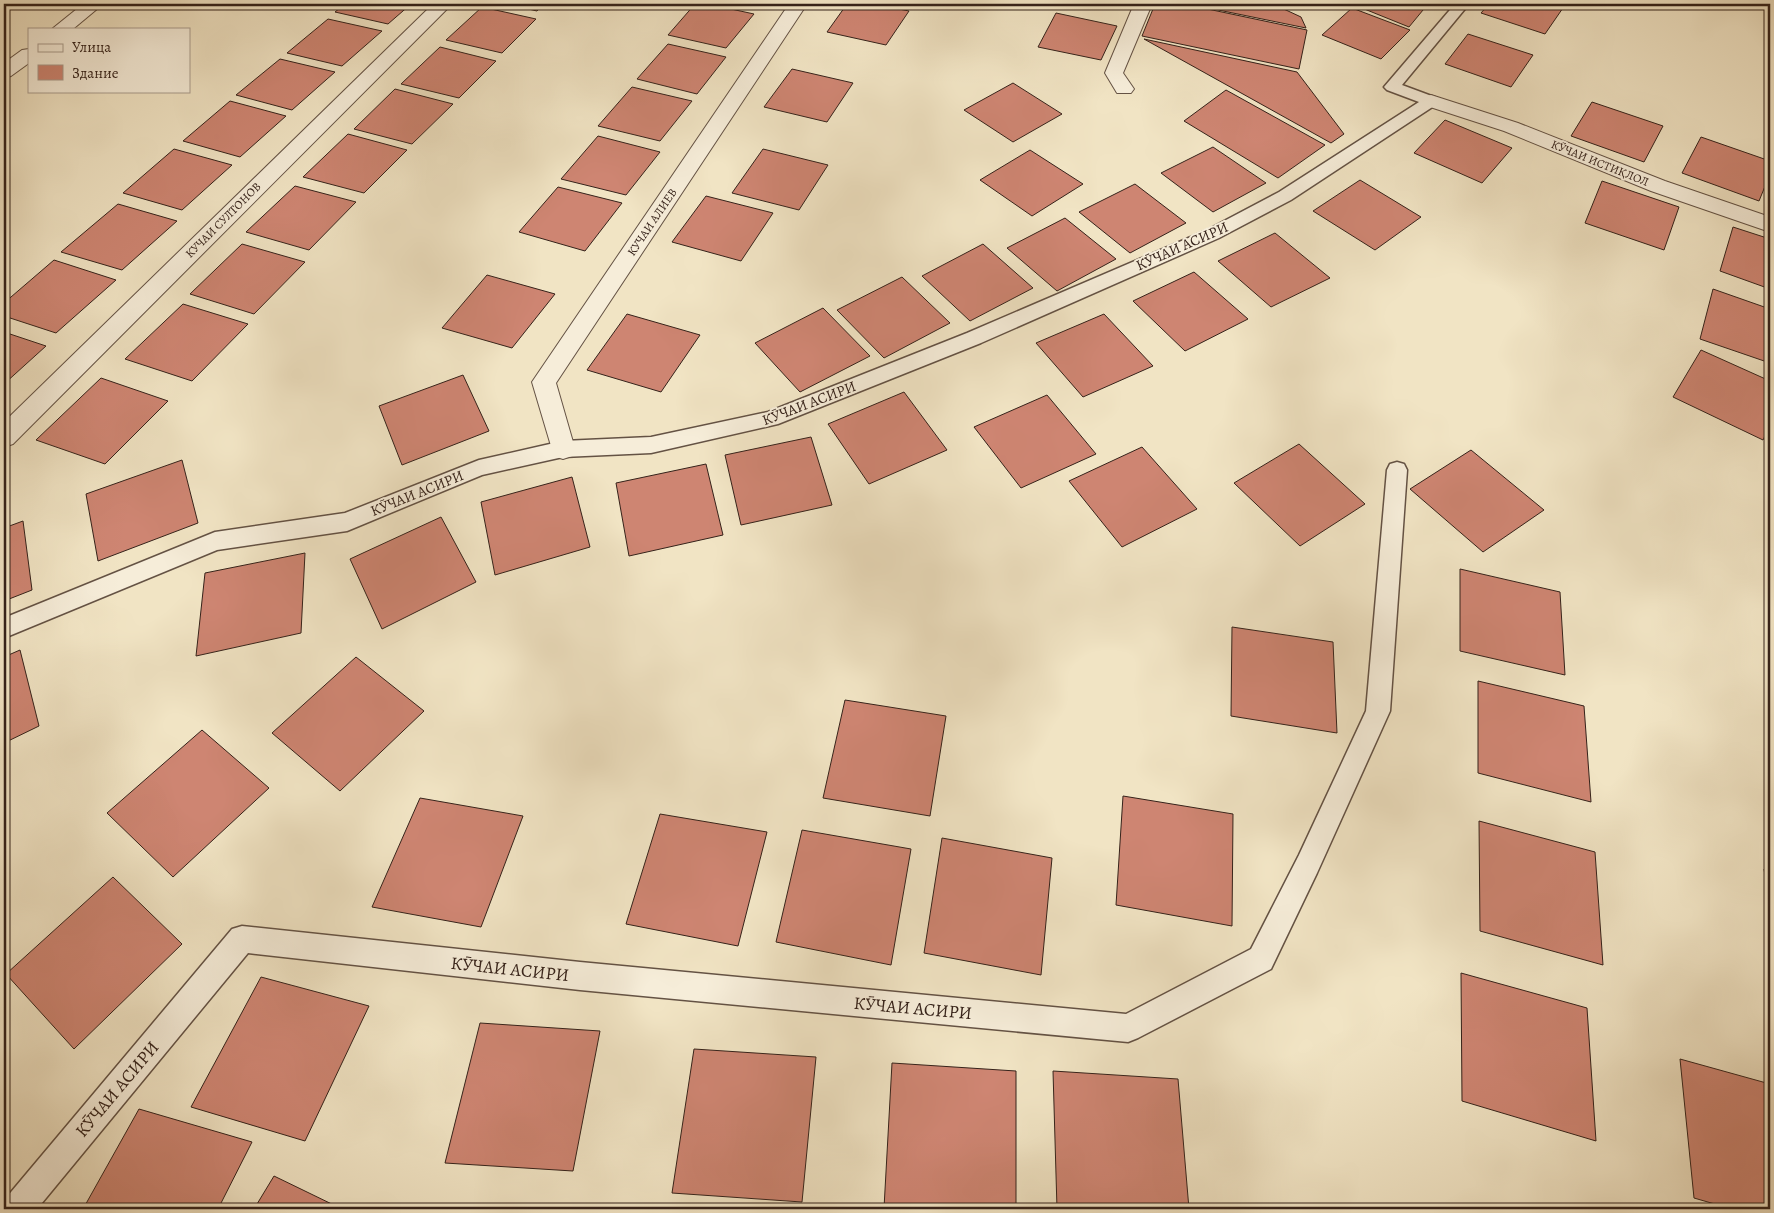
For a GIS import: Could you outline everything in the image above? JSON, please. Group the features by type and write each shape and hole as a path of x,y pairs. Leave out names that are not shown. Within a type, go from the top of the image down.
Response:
{"street":[{"path":"62,28 94,4"},
{"name":"КУЧАИ СУЛТОНОВ","path":"4,437 442,4"},
{"name":"КУЧАИ АЛИЕВ","path":"563,449 544,382 798,4"},
{"path":"1124,89 1114,73 1143,4"},
{"path":"4,72 28,55"},
{"name":"КӮЧАИ ИСТИҚЛОЛ","path":"1430,101 1511,127 1658,186 1770,225"}],"lane":[{"path":"1430,101 1392,87 1462,4"},
{"name":"КӮЧАИ АСИРИ","path":"4,628 215,541 347,522 478,468 563,449 651,445 771,420 974,338 1213,234 1285,196 1430,101"},
{"name":"КӮЧАИ АСИРИ","path":"17,1209 242,939 590,977 1128,1028 1261,959 1308,864 1378,711 1397,470"}],"building":[{"path":"345,4 411,4 388,24 335,12"},
{"path":"507,4 544,4 537,11"},
{"path":"695,4 708,4 754,14 726,48 668,35"},
{"path":"847,4 874,4 909,11 886,45 827,32"},
{"path":"1155,4 1184,4 1307,30 1299,69 1142,36"},
{"path":"1189,4 1273,4 1301,17 1306,28"},
{"path":"1352,4 1428,4 1409,27"},
{"path":"1489,4 1565,5 1545,34 1481,13"},
{"path":"482,7 536,19 502,53 446,40"},
{"path":"1352,8 1410,30 1381,59 1322,35"},
{"path":"1056,13 1117,26 1101,60 1038,47"},
{"path":"328,19 382,31 342,66 287,53"},
{"path":"1468,34 1533,55 1511,87 1445,64"},
{"path":"1144,39 1297,72 1344,134 1331,143"},
{"path":"668,44 726,57 697,94 637,79"},
{"path":"440,47 496,61 459,98 401,84"},
{"path":"280,59 335,72 292,110 236,95"},
{"path":"792,69 853,83 827,122 764,107"},
{"path":"1013,83 1062,114 1013,142 964,110"},
{"path":"632,87 692,101 660,141 598,126"},
{"path":"395,89 453,104 412,144 354,129"},
{"path":"1226,90 1325,145 1278,178 1184,121"},
{"path":"230,101 286,116 240,157 183,141"},
{"path":"1592,102 1663,126 1644,162 1571,136"},
{"path":"1445,120 1512,148 1482,183 1414,153"},
{"path":"348,134 407,150 364,193 303,177"},
{"path":"598,136 660,152 626,195 561,179"},
{"path":"1701,137 1770,161 1770,174 1759,201 1682,173"},
{"path":"1213,147 1266,183 1213,212 1161,173"},
{"path":"174,149 232,165 182,210 123,193"},
{"path":"763,149 828,165 799,210 732,193"},
{"path":"1030,150 1083,184 1032,216 980,180"},
{"path":"1360,180 1421,217 1375,250 1313,211"},
{"path":"1602,181 1679,207 1664,250 1585,223"},
{"path":"1135,184 1186,223 1130,253 1079,212"},
{"path":"295,186 356,202 309,250 246,232"},
{"path":"558,187 622,203 585,251 519,232"},
{"path":"706,196 773,213 741,261 672,242"},
{"path":"118,204 177,221 122,270 61,252"},
{"path":"1065,218 1116,259 1057,291 1007,248"},
{"path":"1733,227 1770,239 1770,289 1720,271"},
{"path":"1275,233 1330,278 1271,307 1218,261"},
{"path":"242,244 305,262 254,314 190,294"},
{"path":"983,244 1033,288 970,321 922,276"},
{"path":"54,260 116,280 56,333 4,316 4,303"},
{"path":"1194,272 1248,319 1185,351 1133,301"},
{"path":"487,275 555,294 512,348 442,328"},
{"path":"902,277 950,323 884,358 837,310"},
{"path":"1713,289 1770,309 1770,363 1700,339"},
{"path":"183,304 248,324 192,381 125,359"},
{"path":"823,308 870,356 800,392 755,343"},
{"path":"627,314 700,335 661,392 587,370"},
{"path":"1104,314 1153,366 1083,397 1036,343"},
{"path":"4,332 46,346 4,384"},
{"path":"1701,350 1770,381 1770,426 1763,440 1673,397"},
{"path":"463,375 489,431 402,465 379,406"},
{"path":"101,378 168,401 105,464 36,440"},
{"path":"904,392 947,450 869,484 828,424"},
{"path":"1047,395 1096,454 1021,488 974,427"},
{"path":"811,437 832,505 741,525 725,455"},
{"path":"1299,444 1365,504 1300,546 1234,483"},
{"path":"1142,447 1197,509 1122,547 1069,481"},
{"path":"1471,450 1544,510 1483,552 1410,489"},
{"path":"182,460 198,523 98,561 86,494"},
{"path":"706,464 723,535 629,556 616,483"},
{"path":"572,477 590,547 495,575 481,502"},
{"path":"441,517 476,582 382,629 350,559"},
{"path":"23,521 32,590 4,601 4,528"},
{"path":"305,553 301,633 196,656 205,573"},
{"path":"1460,569 1560,592 1565,675 1460,651"},
{"path":"1232,627 1333,642 1337,733 1231,716"},
{"path":"20,650 39,726 4,743 4,657"},
{"path":"356,657 424,711 340,791 272,733"},
{"path":"1478,681 1584,706 1591,802 1478,773"},
{"path":"845,700 946,716 930,816 823,798"},
{"path":"202,730 269,788 173,877 107,813"},
{"path":"1123,796 1233,814 1232,926 1116,905"},
{"path":"420,798 523,816 481,927 372,907"},
{"path":"660,814 767,832 738,946 626,924"},
{"path":"1479,821 1595,852 1603,965 1480,931"},
{"path":"802,830 911,849 891,965 776,942"},
{"path":"942,838 1052,858 1041,975 924,953"},
{"path":"1764,869 1770,871 1770,908"},
{"path":"113,877 182,944 74,1049 6,974"},
{"path":"1461,973 1587,1008 1596,1141 1462,1101"},
{"path":"261,977 369,1006 305,1141 191,1107"},
{"path":"480,1023 600,1031 573,1171 445,1163"},
{"path":"694,1049 816,1057 802,1202 672,1193"},
{"path":"1680,1059 1770,1084 1770,1209 1732,1209 1694,1198"},
{"path":"892,1063 1016,1071 1016,1209 884,1208"},
{"path":"1053,1071 1178,1079 1189,1209 1057,1209"},
{"path":"139,1109 252,1142 218,1209 83,1209"},
{"path":"274,1176 342,1209 254,1209"}]}
